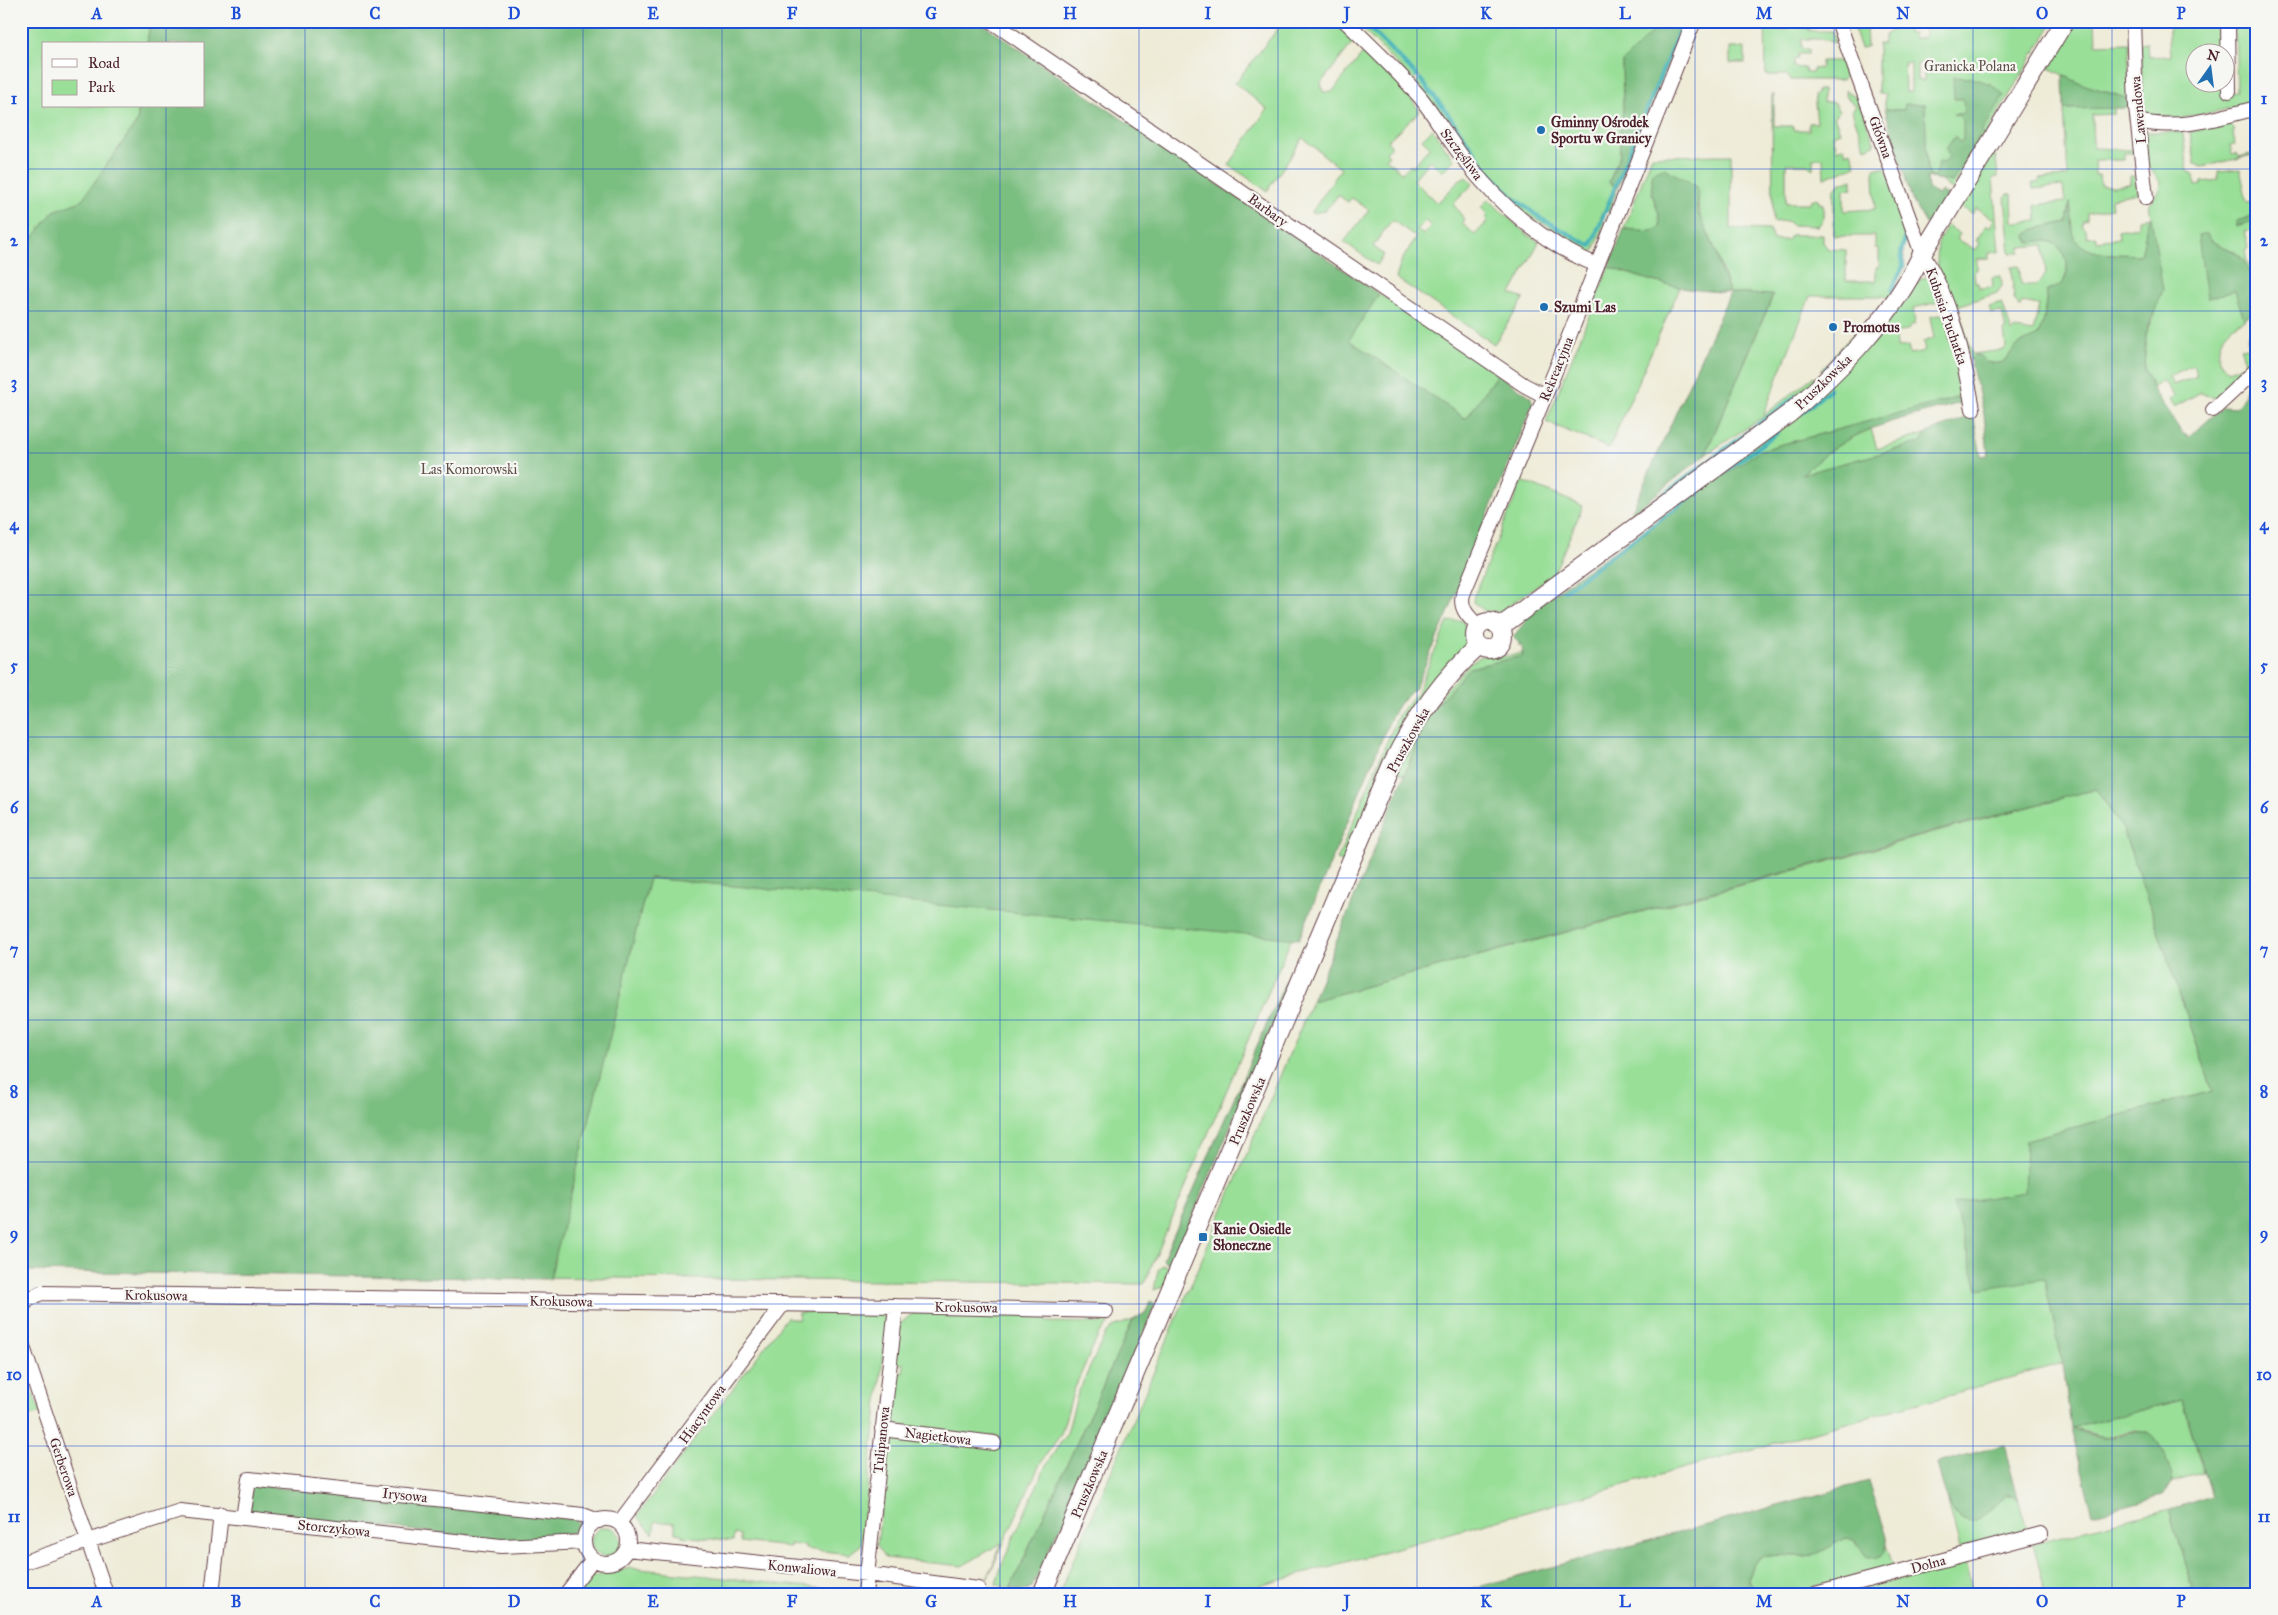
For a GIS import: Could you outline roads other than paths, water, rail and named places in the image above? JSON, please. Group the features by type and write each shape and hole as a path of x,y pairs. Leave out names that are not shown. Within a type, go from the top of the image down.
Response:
{"street":[{"name":"Barbary","path":"991,21 1226,180 1359,274 1524,385 1546,396"},
{"name":"Szczęśliwa","path":"1345,21 1410,85 1470,167 1504,203 1542,234 1597,264"},
{"name":"Rekreacyjna","path":"1479,627 1464,610 1462,597 1546,396 1694,21"},
{"name":"Główna","path":"1838,21 1922,254"},
{"name":"Pruszkowska","path":"1500,627 1790,413 1852,355 1909,280 1922,254 2065,21"},
{"name":"Lawendowa","path":"2133,21 2134,84 2146,198"},
{"path":"2228,21 2228,42"},
{"path":"2138,121 2165,125 2184,125 2257,108"},
{"name":"Kubusia Puchatka","path":"1922,254 1936,277 1961,350 1973,409"},
{"path":"2214,410 2257,369"},
{"path":"1490,623 1500,627 1503,638 1498,647 1486,650 1479,646 1476,637 1479,627 1490,623"},
{"name":"Pruszkowska","path":"1042,1594 1392,764 1429,701 1454,671 1479,646"},
{"name":"Krokusowa","path":"21,1308 32,1297 42,1293 783,1304 1106,1311"},
{"name":"Hiacyntowa","path":"619,1523 783,1304"},
{"name":"Tulipanowa","path":"865,1594 896,1306"},
{"name":"Gerberowa","path":"21,1341 106,1594"},
{"name":"Nagietkowa","path":"882,1429 994,1443"},
{"name":"Irysowa","path":"243,1518 249,1480 583,1515 599,1521"},
{"name":"Storczykowa","path":"21,1563 180,1511 501,1546 584,1542"},
{"path":"212,1594 220,1514"},
{"path":"609,1520 619,1523 627,1535 627,1549 623,1556 612,1562 604,1563 593,1559 587,1551 584,1542 588,1529 599,1521 609,1520"},
{"name":"Dolna","path":"1815,1594 2042,1534"},
{"name":"Konwaliowa","path":"627,1549 867,1574 978,1589"},
{"path":"566,1594 593,1559"}],"waterway":[{"path":"1365,21 1364,23 1417,76"},
{"path":"1420,79 1445,110 1487,169 1513,197 1540,218 1591,246 1682,23"},
{"path":"1892,289 1903,266 1901,253 1906,233 1901,221"},
{"path":"1826,368 1864,327"},
{"path":"1802,413 1830,389"},
{"path":"1603,540 1796,396"},
{"path":"1564,591 1777,433"}],"place":[{"name":"Gminny Ośrodek Sportu w Granicy","path":"1541,130"},
{"name":"Szumi Las","path":"1544,307"},
{"name":"Promotus","path":"1833,327"},
{"name":"Kanie Osiedle Słoneczne","path":"1203,1237"}],"park label":[{"name":"Granicka Polana","path":"1970,66"},
{"name":"Las Komorowski","path":"469,469"}]}
